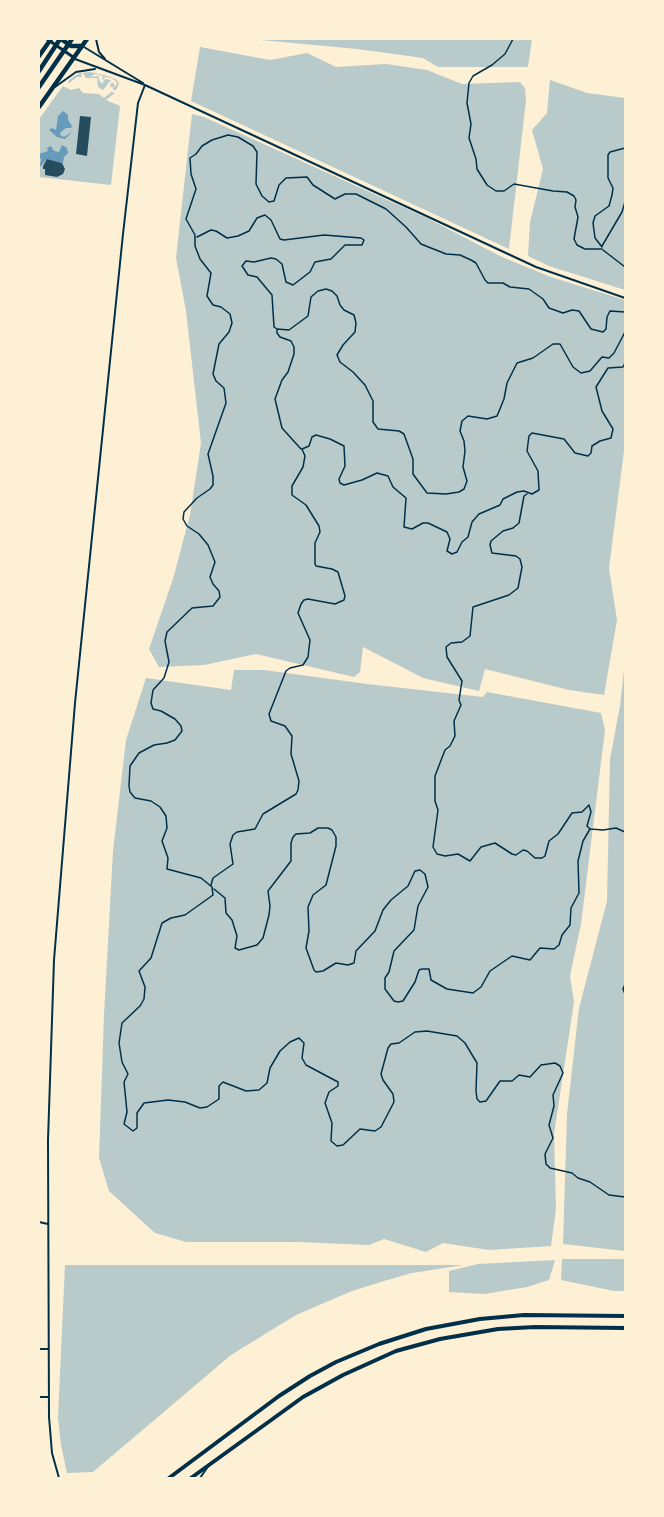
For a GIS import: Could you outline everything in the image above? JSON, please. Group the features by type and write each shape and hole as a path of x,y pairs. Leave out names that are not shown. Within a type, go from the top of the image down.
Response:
{"highway":[{"path":"39,71 60,39 71,46 82,46"},
{"path":"39,87 72,39"},
{"path":"39,107 87,39"},
{"path":"39,56 49,40"},
{"path":"169,1478 279,1396 310,1376 379,1344 426,1329 480,1319 524,1315 625,1316"},
{"path":"191,1478 303,1397 356,1368 396,1351 440,1339 498,1329 625,1328"}],"street":[{"path":"72,39 145,85"},
{"path":"96,39 99,52 107,61"},
{"path":"49,40 74,58 145,85 536,267 625,298"},
{"path":"55,87 76,72 87,69 101,70"},
{"path":"59,1478 51,1444 48,1397 51,1030 75,703 124,223 138,103 145,85"},
{"path":"39,1222 48,1224"},
{"path":"39,1349 48,1349"},
{"path":"39,1397 48,1397"},
{"path":"200,1478 212,1463"}],"path":[{"path":"513,39 505,54 473,76 469,83 467,103 471,124 469,138 477,169 487,185 496,191 504,191 514,184 567,192 576,200 575,207 578,217 574,239 576,245 585,249 602,248"},
{"path":"590,829 583,841 578,861 579,894 571,908 570,924 562,935 559,945 554,948 540,948 530,960 512,956 490,971 481,987 473,993 447,989 431,980 429,969 422,969 417,973 407,996 398,1002 394,1001 384,989 385,978 390,972 394,951 414,930 418,906 428,887 425,874 420,870 415,871 408,886 383,910 375,931 356,951 354,963 348,965 336,963 323,971 316,972 306,948 309,931 308,908 313,895 326,885 336,846 336,837 328,828 318,828 310,833 296,834 293,837 291,861 268,891 270,906 263,938 257,945 239,950 236,948 237,936 232,920 226,913 225,898 197,876 168,870 168,858 162,841 167,828 166,816 160,807 151,801 135,798 130,792 130,766 139,753 154,745 171,742 181,734 179,723 169,715 153,709 151,699 153,690 162,682 167,671 169,657 165,637 170,627 189,610 202,606 213,606 220,597 210,577 215,565 214,559 206,542 187,526 183,516 197,498 213,485 208,454 226,403 224,388 216,381 213,374 219,344 229,332 232,323 230,314 221,307 213,305 207,296 211,273 200,259 195,246 196,236 186,215 196,189 190,159 202,146 228,135 235,136 255,149 258,155 256,184 261,196 268,202 274,201 279,185 286,178 304,176 309,178 313,185 322,192 335,199 345,194 356,195 386,209 406,226 421,244 446,254 460,255 476,263 488,283 503,283 510,287 527,289 543,299 549,308 563,313 572,310 579,311 591,329 603,332 606,329 610,311 625,312"},
{"path":"625,148 610,152 608,155 608,178 613,188 612,195 609,206 595,216 593,223 595,238 602,248 625,267"},
{"path":"602,248 625,202"},
{"path":"196,236 210,230 228,238 238,236 249,231 257,218 265,215 271,220 280,239 324,235 364,240 362,245 345,244 331,259 315,262 310,272 293,285 285,282 282,264 276,259 243,263 242,266 246,273 257,277 272,295 276,333 291,341 294,347 288,372 282,380 275,399 282,428 302,450 304,456 303,467 292,486 292,495 306,506 319,526 320,532 315,543 316,566 338,572 345,596 344,600 335,604 308,599 301,604 298,613 310,640 308,657 303,665 286,671 269,714 271,721 285,726 292,736 291,754 299,781 296,794 263,814 255,829 237,832 233,835 230,844 233,864 213,878 211,885 213,895 185,915 162,923 151,958 140,968 145,992 144,999 122,1023 119,1038 122,1062 128,1074 124,1082 127,1112 124,1122 127,1128 132,1131 136,1130 137,1113 144,1103 164,1100 207,1107 219,1099 219,1086 223,1082 246,1091 259,1090 267,1083 270,1068 280,1051 297,1038 304,1043 302,1058 306,1065 338,1082 338,1086 329,1092 326,1103 332,1123 331,1141 336,1145 341,1145 360,1129 373,1131 379,1129 393,1106 394,1096 381,1074 390,1046 415,1032 427,1031 459,1037 474,1055 477,1065 477,1099 480,1102 486,1101 500,1081 512,1081 519,1075 530,1077 541,1065 547,1063 560,1066 562,1075 553,1095 554,1106 549,1125 553,1138 545,1154 546,1164 553,1170 572,1173 578,1178 597,1185 609,1195 625,1197"},
{"path":"277,329 289,330 308,316 312,297 318,291 326,288 332,291 337,296 340,305 354,315 356,323 355,332 337,355 340,362 365,385 373,401 374,422 378,429 399,431 404,435 413,459 413,474 421,488 427,493 446,494 464,489 467,481 463,466 464,441 460,431 462,421 468,416 487,419 496,416 504,399 507,383 517,363 533,358 553,344 560,344 573,367 582,373 590,371 602,357 609,358 614,353 625,332"},
{"path":"625,349 625,355"},
{"path":"302,450 309,446 312,437 316,435 344,446 345,466 339,479 344,485 377,473 388,476 393,486 406,498 404,527 412,529 428,523 447,531 450,539 447,551 452,555 468,537 472,522 479,514 500,505 503,498 517,492 524,491 532,494 538,490 540,484 538,471 527,451 529,436 540,434 564,439 575,453 588,456 592,446 611,438 613,429 602,411 596,387 608,368 623,367 625,363"},
{"path":"528,493 524,496 519,523 503,531 490,544 492,553 516,556 520,559 522,567 518,588 509,595 473,607 470,636 462,642 451,643 446,647 447,657 462,681 459,700 461,705 454,721 455,736 445,750 435,776 435,801 438,810 432,848 437,855 458,854 470,861 481,847 495,843 512,854 516,855 527,850 535,858 542,858 545,856 549,841 558,834 572,813 582,812 589,805 591,812 587,826 590,829"},
{"path":"590,829 616,828 625,832"},
{"path":"625,984 623,989 625,994"}],"shaded area":[{"path":"250,39 532,39 528,67 438,67 423,58"},
{"path":"200,47 270,60 307,53 336,67 386,64 427,70 462,84 520,82 525,88 526,100 509,249 191,101"},
{"path":"90,72 113,78 105,77 102,81 103,76 95,74 90,77 98,76 102,84 105,79 111,80 103,90 98,87 97,78 86,78 83,73 82,77 77,77 68,84 69,80 76,75 81,73"},
{"path":"113,78 119,84 116,90 110,87 111,83 114,83 114,87 117,84"},
{"path":"550,80 587,93 625,98 625,290 549,266 528,256 530,222 543,169 532,130 547,113"},
{"path":"63,86 71,90 79,88 83,93 99,94 104,98 111,92 115,93 106,100 120,106 111,185 39,177 39,119"},
{"path":"192,114 204,117 427,218 502,257 551,277 625,300 625,443 609,568 617,620 604,695 569,690 485,669 479,691 423,678 363,647 360,672 354,677 256,654 204,665 159,667 149,649 173,579 190,515 201,443 186,311 176,258"},
{"path":"625,661 625,1251 563,1244 567,1114 579,1008 607,901 610,759 620,706"},
{"path":"234,670 264,670 483,697 487,692 601,713 605,730 581,924 570,976 574,1002 554,1134 556,1209 551,1246 489,1250 443,1243 426,1252 384,1239 369,1245 298,1242 186,1242 155,1233 109,1191 99,1158 104,1015 113,851 126,740 146,678 231,690"},
{"path":"562,1259 625,1259 625,1291 614,1291 561,1280"},
{"path":"555,1260 549,1280 527,1287 484,1294 449,1292 449,1271 478,1264"},
{"path":"65,1265 464,1265 412,1273 384,1281 352,1291 296,1315 231,1355 93,1472 67,1473 58,1418"}],"water":[{"path":"63,111 68,115 72,126 61,132 60,135 64,137 72,132 65,139 57,137 49,130 52,128 56,130 58,116"},
{"path":"62,145 67,148 68,153 63,163 47,159 39,168 41,160 39,154 48,151 47,148 51,146 54,151 59,152"}],"building":[{"path":"80,116 91,117 87,156 76,154"},
{"path":"47,159 62,163 65,169 63,174 57,177 45,175 43,166"}]}
